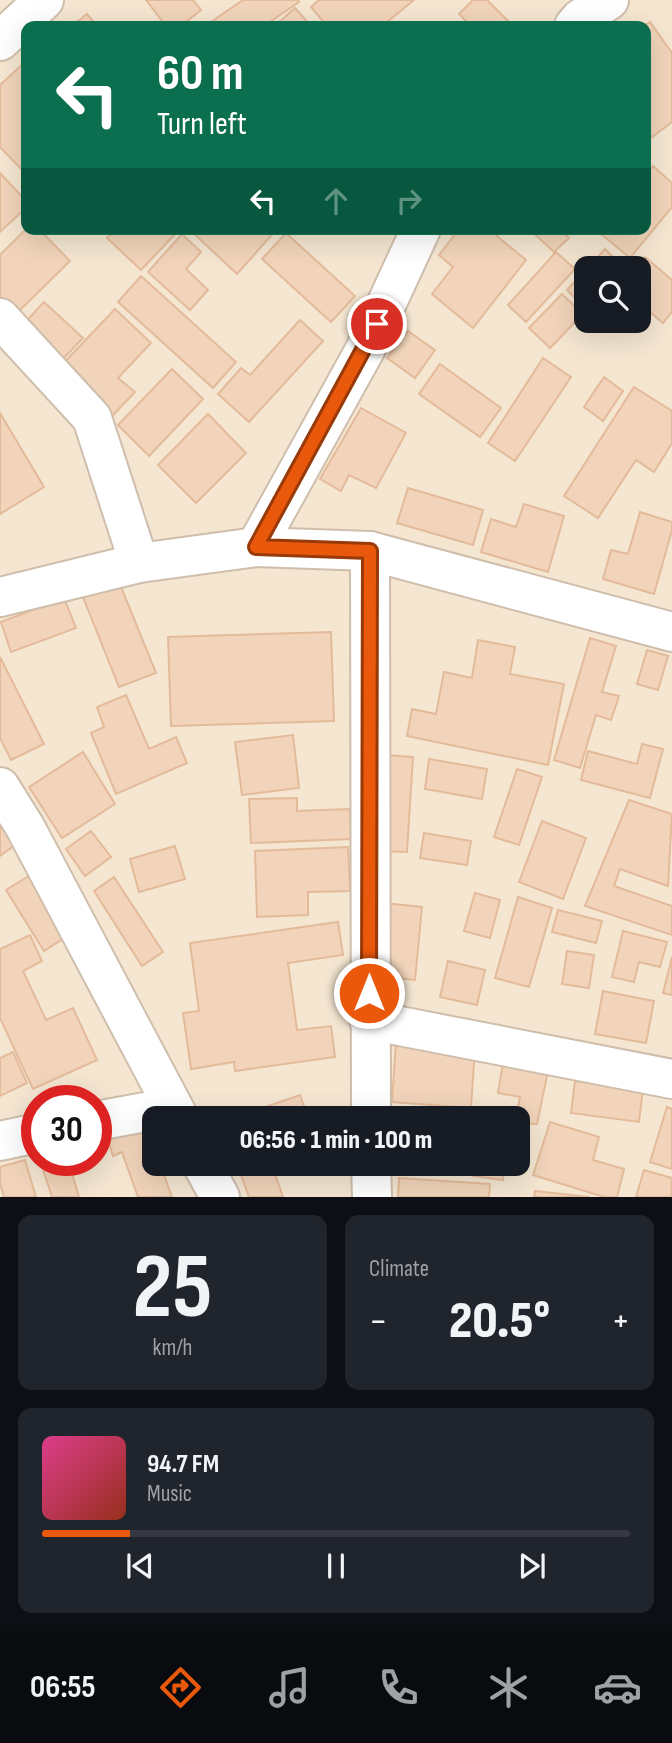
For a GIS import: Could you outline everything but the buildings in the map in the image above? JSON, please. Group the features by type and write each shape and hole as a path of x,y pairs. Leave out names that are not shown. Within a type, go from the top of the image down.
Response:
{"street":[{"path":"21,21 44,0"},
{"path":"578,21 609,0"},
{"path":"0,41 21,21"},
{"path":"256,547 366,348 418,235"},
{"path":"0,318 92,418 139,562"},
{"path":"0,597 139,562 256,547 370,551 672,632"},
{"path":"370,551 371,1106"},
{"path":"0,788 25,827 173,1106"},
{"path":"369,1020 672,1079"},
{"path":"112,1119 142,1116"},
{"path":"0,1141 21,1136"},
{"path":"209,1176 220,1197"},
{"path":"371,1176 372,1197"}],"shaded area":[{"path":"0,0 672,0 672,1197 0,1197"}],"route":[{"path":"369,993 370,551 256,547 377,324"}]}
